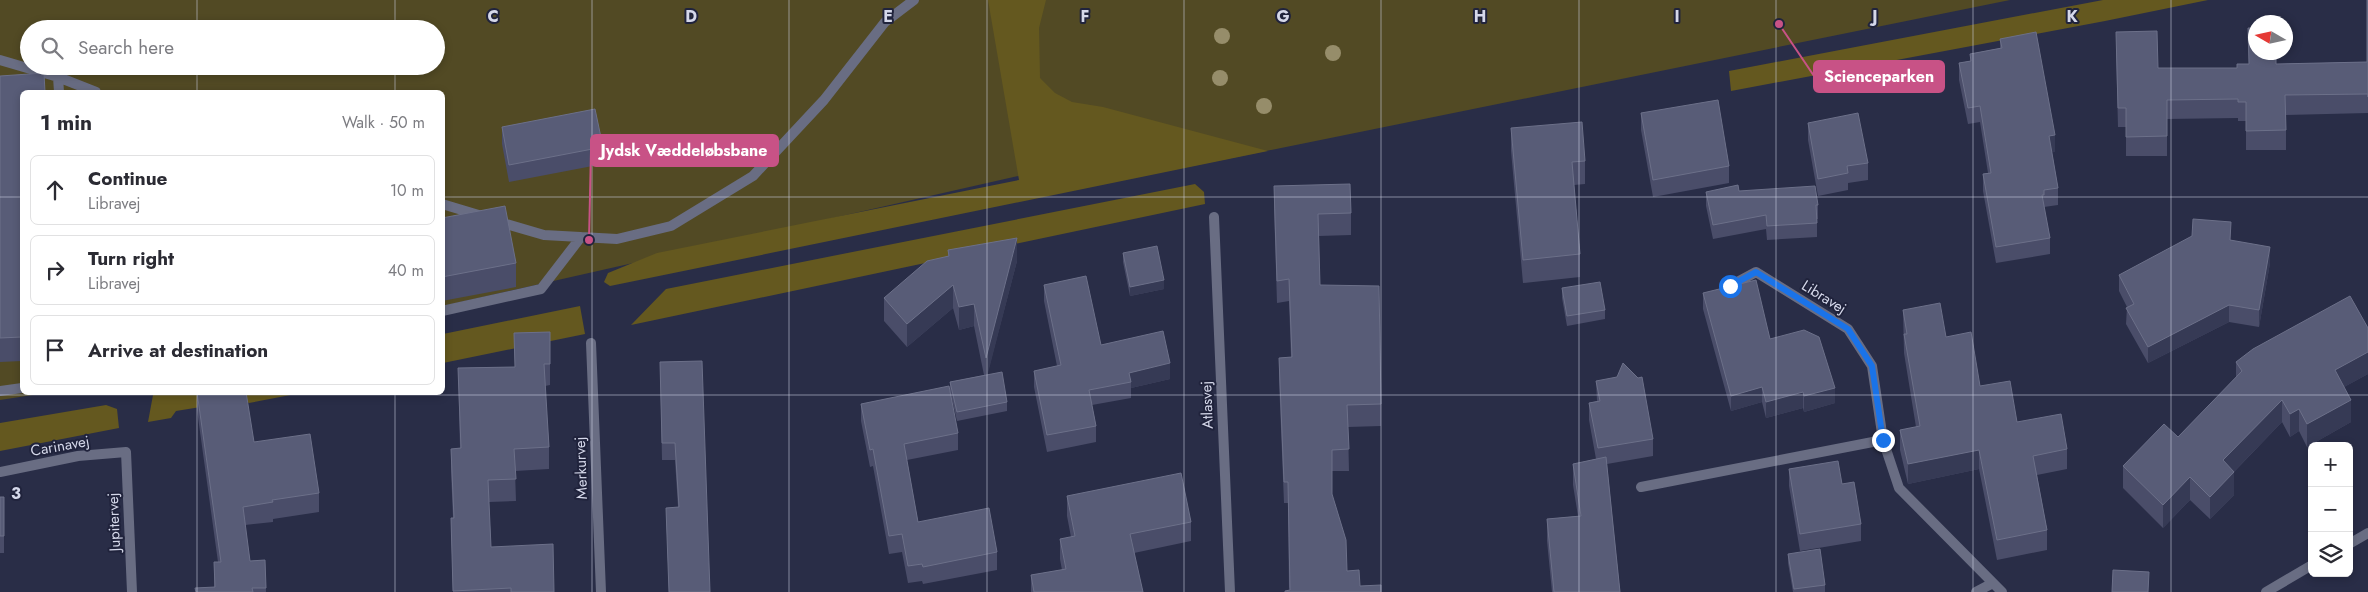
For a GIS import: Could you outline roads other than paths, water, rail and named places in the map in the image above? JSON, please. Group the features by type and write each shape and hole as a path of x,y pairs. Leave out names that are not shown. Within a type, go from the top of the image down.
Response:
{"street":[{"path":"445,205 544,235 617,239 671,226 752,176 824,100 885,22 914,0"},
{"path":"0,60 20,66"},
{"path":"51,75 91,90"},
{"path":"58,77 60,90"},
{"name":"Atlasvej","path":"1214,217 1230,592"},
{"path":"445,310 541,289 581,237"},
{"name":"Libravej","path":"1730,286 1756,272 1848,329 1872,366 1883,440 1899,488 2002,592"},
{"name":"Merkurvej","path":"592,343 601,592"},
{"path":"0,390 20,388"},
{"path":"1641,487 1883,440"},
{"name":"Carinavej","path":"0,472 78,456 126,452"},
{"name":"Jupitervej","path":"126,452 132,592"},
{"path":"2353,542 2368,533"},
{"path":"2266,592 2308,567"},
{"path":"1976,592 1993,583"}],"place":[{"name":"Scienceparken","path":"1779,24"},
{"name":"Jydsk Væddeløbsbane","path":"589,240"}]}
